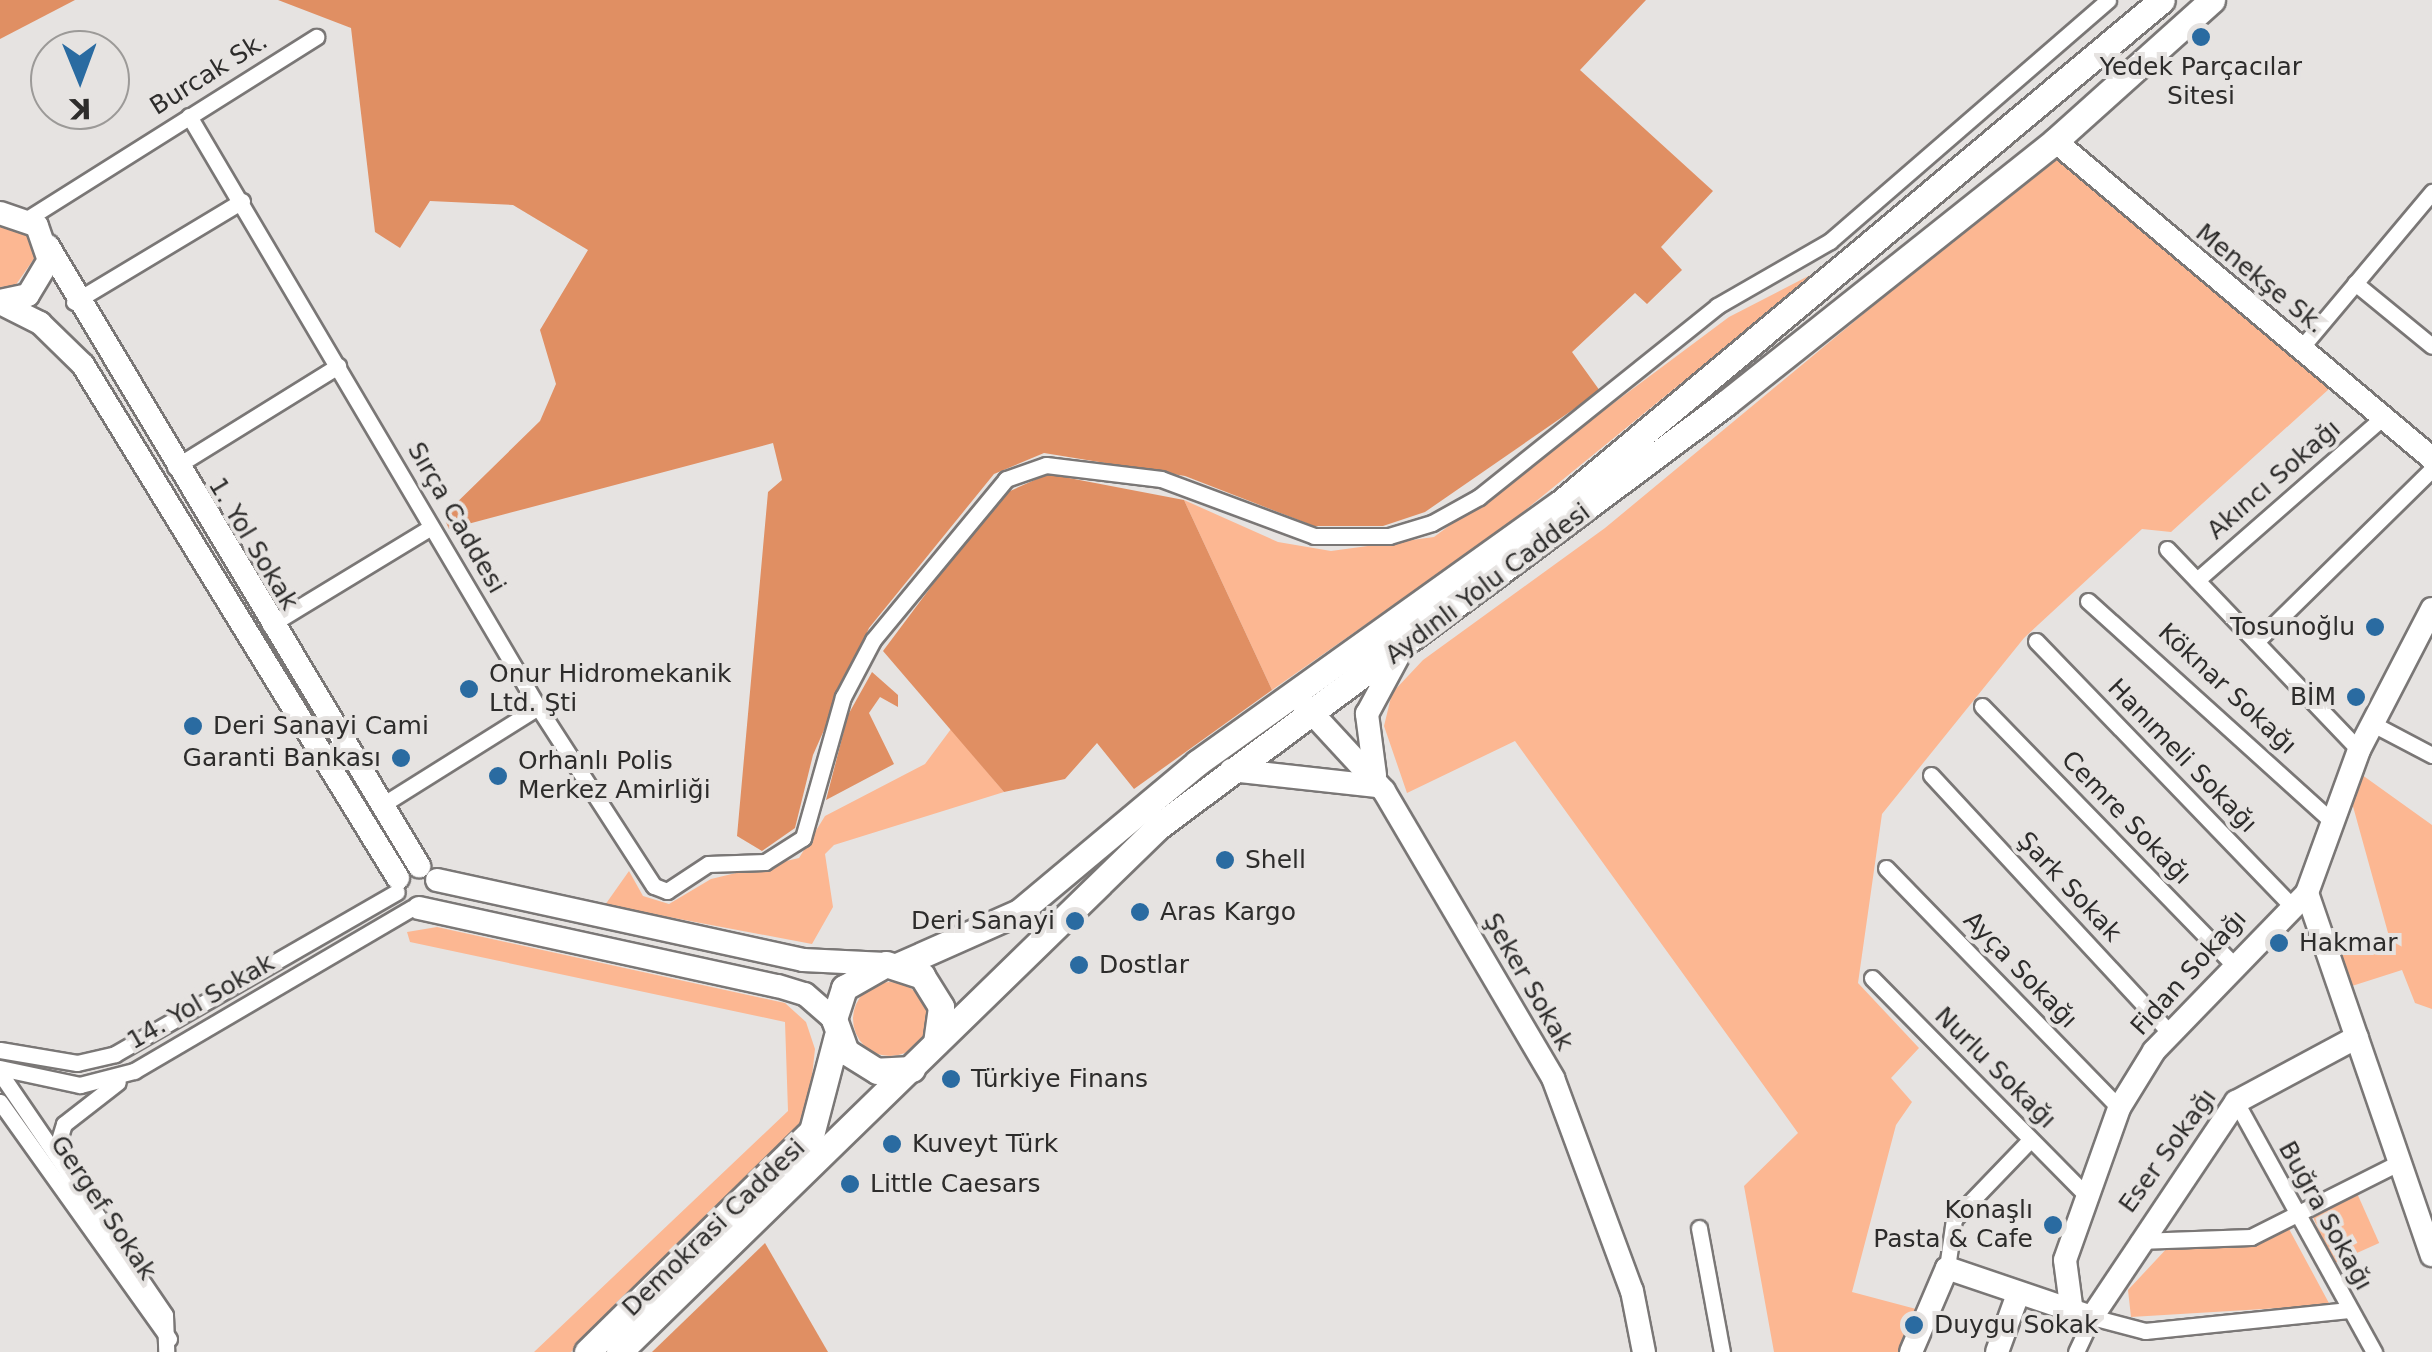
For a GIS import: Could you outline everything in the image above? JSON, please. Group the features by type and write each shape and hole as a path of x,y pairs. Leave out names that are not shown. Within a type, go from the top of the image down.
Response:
{"main road":[{"name":"Aydınlı Yolu Caddesi","path":"936,1044 1083,892 1231,770 1325,720 1404,649 2055,141 2212,0"},
{"name":"Aydınlı Yolu Caddesi","path":"892,965 1019,912 1278,706 1558,505 2032,116 2153,3"},
{"path":"2032,116 2055,141"},
{"path":"892,965 934,990 936,1044 912,1069 860,1064 836,1027 844,988 892,965"},
{"name":"Demokrasi Caddesi","path":"587,1352 812,1131 836,1027"},
{"name":"Demokrasi Caddesi","path":"618,1352 912,1069"}],"street":[{"name":"Sırça Caddesi","path":"190,116 538,708 654,886 666,891 708,864 765,862 803,838 844,697 874,640 936,553 1006,478 1046,465 1161,479 1314,536 1388,536 1432,522 1479,497 1717,306 1830,241 2108,0"},
{"name":"Burcak Sk.","path":"27,219 316,37"},
{"name":"Menekşe Sk.","path":"2055,141 2432,458"},
{"path":"2301,348 2432,192"},
{"path":"74,302 242,201"},
{"path":"2418,209 2432,220"},
{"path":"0,213 27,219"},
{"name":"1. Yol Sokak","path":"27,219 48,246 74,302 382,805 414,889"},
{"name":"1. Yol Sokak","path":"0,302 38,286 48,246"},
{"path":"2356,283 2432,346"},
{"name":"1. Yol Sokak","path":"0,302 40,322 83,365 414,889"},
{"path":"174,467 338,366"},
{"name":"Akıncı Sokağı","path":"2197,580 2383,417"},
{"path":"2256,642 2432,469"},
{"path":"270,625 431,527"},
{"path":"2167,549 2359,750"},
{"name":"Köknar Sokağı","path":"2088,602 2329,819"},
{"path":"2432,609 2370,724 2299,899 2357,1037 2432,1254"},
{"name":"Hanımeli Sokağı","path":"2036,641 2299,899"},
{"path":"1384,791 1370,761 1366,714 1404,649"},
{"path":"1278,706 1296,701 1325,720 1340,759 1320,774"},
{"name":"Cemre Sokağı","path":"1982,706 2233,964"},
{"path":"382,805 538,708"},
{"name":"Şeker Sokak","path":"1325,720 1384,791 1553,1078 1629,1282 1644,1352"},
{"path":"2370,724 2432,755"},
{"path":"1231,770 1320,774 1384,791"},
{"name":"Şark Sokak","path":"1931,775 2170,1033"},
{"name":"Ayça Sokağı","path":"1886,868 2119,1108"},
{"path":"414,889 825,964 892,965"},
{"path":"414,889 576,942 806,994 836,1027"},
{"name":"14. Yol Sokak","path":"0,1050 77,1063 115,1054 414,889"},
{"name":"14. Yol Sokak","path":"0,1071 80,1085 134,1071 414,889"},
{"name":"Fidan Sokağı","path":"2071,1304 2066,1260 2084,1194 2119,1108 2170,1033 2299,899"},
{"path":"576,942 582,918"},
{"name":"Nurlu Sokağı","path":"1872,978 2084,1194"},
{"name":"Eser Sokağı","path":"2076,1352 2138,1241 2236,1102 2357,1037"},
{"name":"Gergef Sokak","path":"0,1071 166,1316 167,1345"},
{"name":"Gergef Sokak","path":"56,1150 73,1114 134,1071"},
{"name":"Gergef Sokak","path":"0,1102 167,1345"},
{"name":"Buğra Sokağı","path":"2236,1102 2293,1218 2374,1352"},
{"path":"1911,1352 1947,1268 1954,1219 2030,1140"},
{"path":"2138,1241 2252,1237 2400,1162"},
{"path":"1699,1228 1722,1352"},
{"path":"1947,1268 2018,1294 2071,1304 2092,1318 2145,1330 2350,1310"},
{"path":"1997,1352 2018,1294"}],"shaded area":[{"path":"0,0 75,0 0,39"},
{"path":"278,0 1646,0 1580,70 1713,191 1661,247 1682,270 1647,304 1635,293 1572,352 1600,391 1425,512 1383,526 1314,526 1185,476 1044,453 994,474 869,628 813,755 795,828 762,851 737,836 768,492 782,480 773,443 449,529 443,516 540,421 556,384 540,330 588,250 513,205 430,201 400,248 375,232 351,28"},
{"path":"2053,157 2329,389 2171,532 2142,529 2024,638 1882,814 1858,983 1919,1048 1891,1078 1912,1102 1896,1125 1852,1292 1916,1309 1903,1352 1774,1352 1744,1186 1798,1133 1515,741 1407,793 1384,726 1392,693 1423,660 1605,528"},
{"path":"0,225 29,234 38,253 15,286 0,287"},
{"path":"1820,270 1502,529 1272,690 1184,500 1278,542 1331,551 1434,537 1729,317"},
{"path":"1048,474 1184,500 1272,690 1134,789 1097,743 1065,779 1004,792 883,651 999,496"},
{"path":"872,672 898,695 898,707 880,697 869,713 894,764 826,800 848,715"},
{"path":"951,729 1004,792 834,845 825,854 833,907 812,944 605,905 629,871 643,896 669,904 711,879 799,858 825,816 925,764"},
{"path":"2358,772 2432,825 2432,1009 2415,1003 2402,970 2352,986 2341,955 2390,940 2349,792"},
{"path":"437,927 785,1003 806,1022 815,1049 807,1122 571,1352 534,1352 788,1111 785,1022 410,942 407,932"},
{"path":"890,982 916,993 927,1019 916,1045 890,1056 864,1045 853,1019 864,993"},
{"path":"2356,1191 2379,1243 2334,1263 2310,1211"},
{"path":"2289,1229 2330,1305 2131,1317 2128,1290 2170,1245 2250,1243"},
{"path":"765,1243 828,1352 652,1352"}],"place":[{"name":"Yedek Parçacılar Sitesi","path":"2201,37"},
{"name":"Tosunoğlu","path":"2375,627"},
{"name":"Onur Hidromekanik Ltd. Şti","path":"469,689"},
{"name":"BİM","path":"2356,697"},
{"name":"Deri Sanayi Cami","path":"193,726"},
{"name":"Garanti Bankası","path":"401,758"},
{"name":"Orhanlı Polis Merkez Amirliği","path":"498,776"},
{"name":"Shell","path":"1225,860"},
{"name":"Aras Kargo","path":"1140,912"},
{"name":"Deri Sanayi","path":"1075,921"},
{"name":"Hakmar","path":"2279,943"},
{"name":"Dostlar","path":"1079,965"},
{"name":"Türkiye Finans","path":"951,1079"},
{"name":"Kuveyt Türk","path":"892,1144"},
{"name":"Little Caesars","path":"850,1184"},
{"name":"Konaşlı Pasta & Cafe","path":"2053,1225"},
{"name":"Duygu Sokak","path":"1914,1325"}]}
